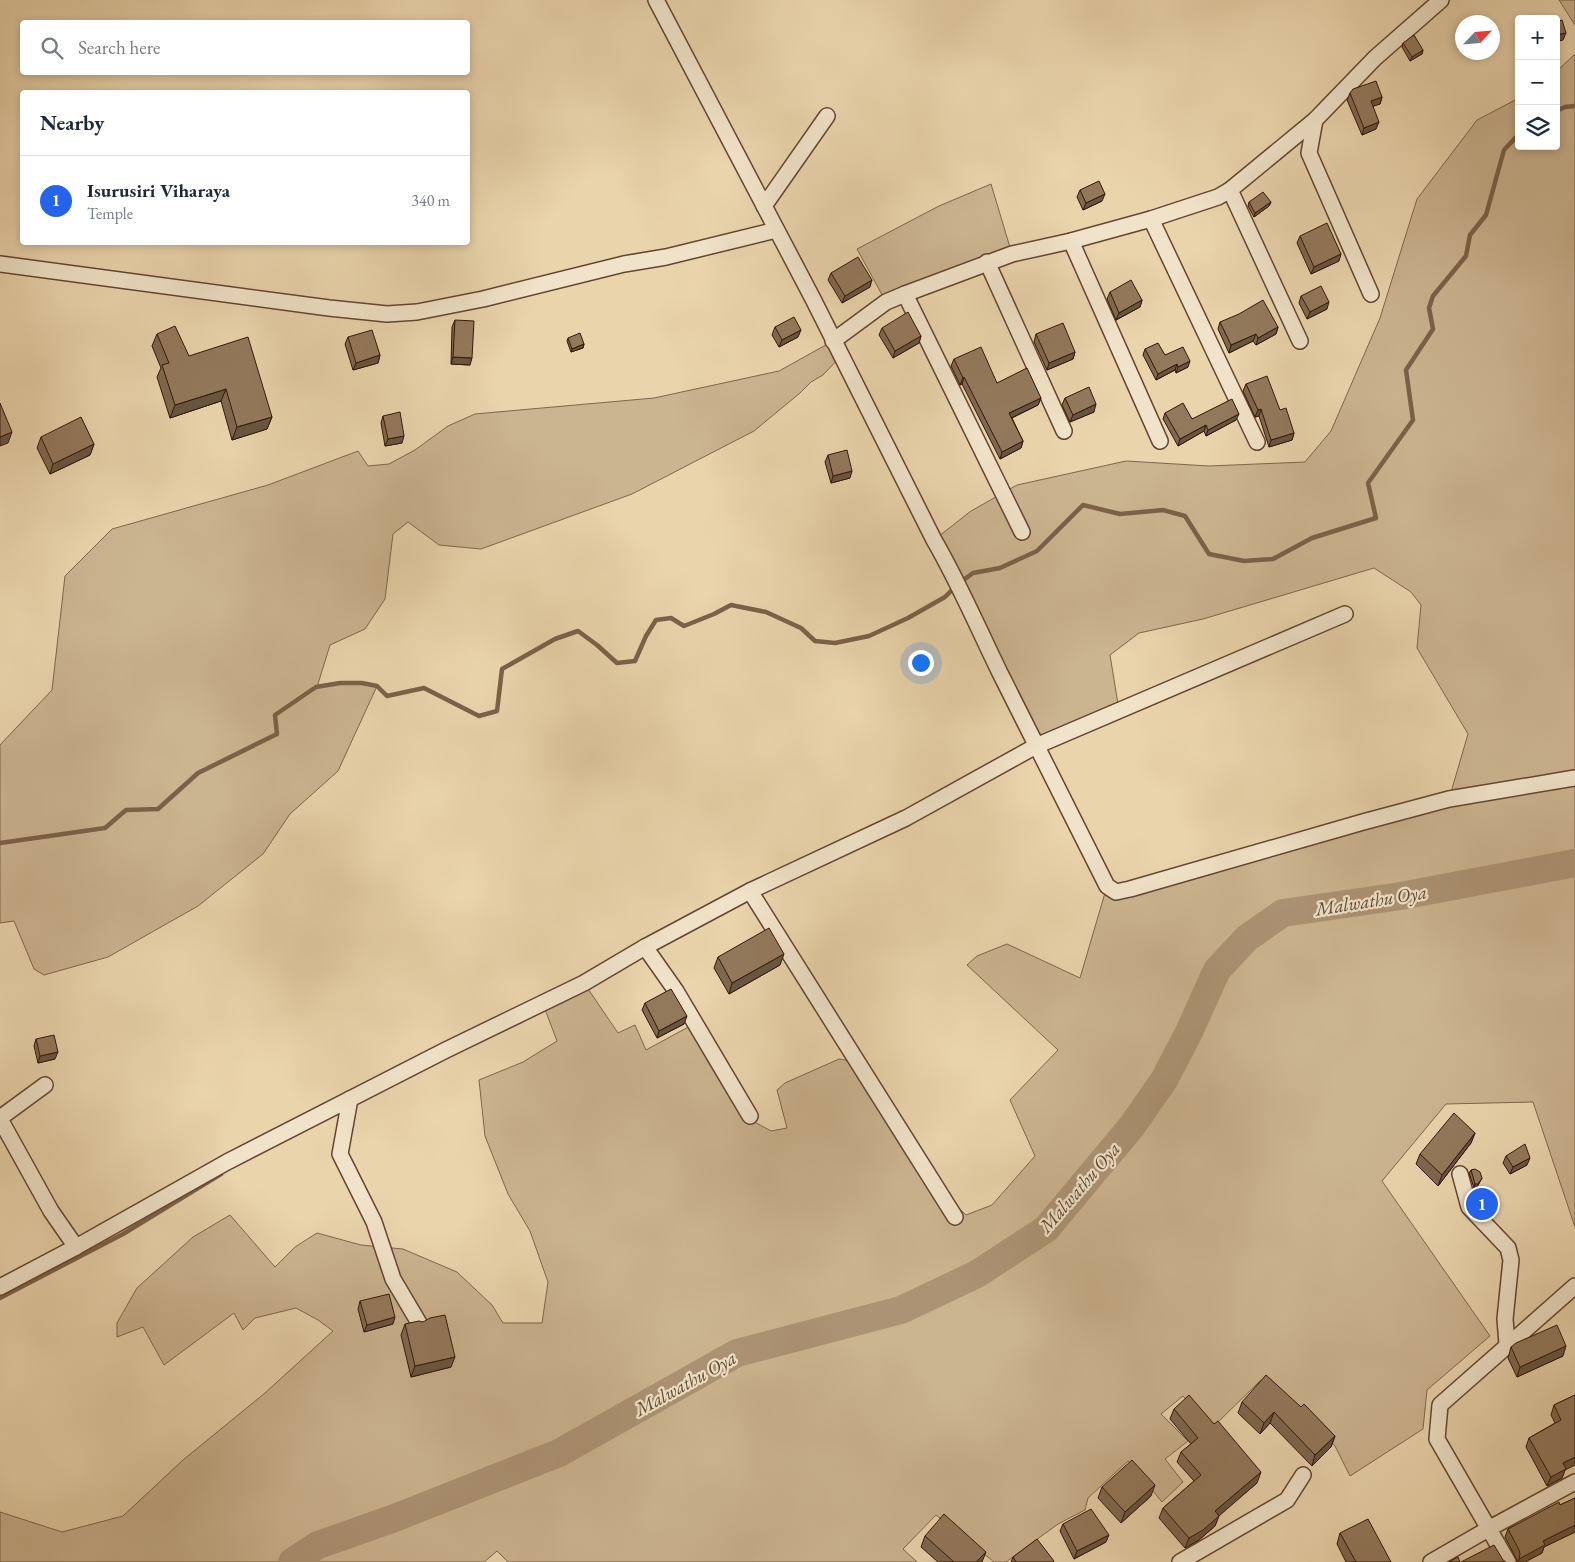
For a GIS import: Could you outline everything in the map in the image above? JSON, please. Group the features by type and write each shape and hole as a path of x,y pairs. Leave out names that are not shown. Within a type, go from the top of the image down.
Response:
{"street":[{"path":"656,0 813,299 934,540 953,574 1036,746 1107,886 1116,892 1450,799 1575,778"},
{"path":"833,341 886,302 987,262 1150,219 1218,196 1230,190 1315,120 1375,58 1440,0"},
{"path":"764,206 827,116"},
{"path":"1315,120 1309,153 1370,294"},
{"path":"1230,190 1300,341"},
{"path":"1150,219 1258,442"},
{"path":"0,264 320,307 387,314 417,312 484,299 624,264 666,257 776,230"},
{"path":"1071,241 1160,441"},
{"path":"987,262 1064,431"},
{"path":"905,294 1022,532"},
{"path":"0,1287 76,1247 227,1162 584,983 645,946 750,892 906,818 1036,746 1345,614"},
{"path":"750,892 955,1217"},
{"path":"645,946 676,991 750,1116"},
{"path":"45,1085 0,1119 51,1211 76,1247"},
{"path":"350,1099 340,1154 374,1222 393,1279 419,1323"},
{"path":"1460,1174 1469,1207 1508,1248 1511,1260 1505,1319 1507,1344"},
{"path":"1508,1562 1437,1438 1440,1405 1575,1286"},
{"path":"1180,1562 1287,1500 1302,1475"},
{"path":"1431,1562 1575,1482"}],"shaded area":[{"path":"1559,0 1575,0 1575,25"},
{"path":"1575,54 1575,1227 1533,1102 1446,1104 1382,1181 1490,1336 1427,1390 1423,1429 1350,1476 1335,1446 1303,1413 1261,1380 1212,1428 1183,1396 1161,1414 1188,1441 1165,1459 1183,1482 1162,1502 1128,1461 1088,1498 1085,1510 1058,1524 1006,1562 994,1562 936,1515 903,1549 917,1562 508,1562 497,1551 484,1562 0,1562 0,1512 62,1532 123,1516 183,1460 265,1393 333,1331 296,1308 255,1318 243,1330 234,1313 164,1365 143,1327 117,1337 117,1323 137,1288 193,1237 230,1215 275,1267 295,1247 317,1233 361,1245 403,1249 457,1272 492,1305 503,1323 542,1323 548,1282 530,1231 508,1194 485,1136 479,1080 523,1062 557,1041 543,1004 584,983 618,1033 635,1025 646,1050 692,1025 749,1119 771,1131 787,1128 777,1090 785,1083 839,1059 851,1061 942,1192 966,1215 992,1205 1035,1156 1010,1100 1058,1050 967,965 977,956 1007,944 1080,978 1107,886 1116,892 1449,799 1468,734 1417,648 1421,605 1411,592 1374,568 1203,619 1139,633 1110,655 1119,710 1036,746 934,540 971,511 1017,485 1126,461 1209,466 1305,462 1331,431 1380,318 1417,199 1477,120 1515,100 1515,150 1560,150 1560,68"},
{"path":"991,184 1012,254 886,302 857,249 939,206"},
{"path":"833,341 841,356 823,375 811,382 754,431 632,494 481,549 439,545 408,522 393,534 385,599 365,629 330,645 317,687 340,683 362,683 377,686 338,771 290,814 263,854 198,906 108,957 44,975 34,969 14,921 0,923 0,745 52,690 65,576 112,529 268,485 358,451 368,466 389,464 415,450 448,426 475,414 654,398 779,371"}],"building":[{"path":"1562,20 1566,33 1560,34 1560,21"},
{"path":"1414,35 1423,50 1412,57 1403,43"},
{"path":"1376,81 1382,97 1371,101 1379,122 1364,128 1350,93 1353,89"},
{"path":"1099,181 1105,194 1086,203 1080,190"},
{"path":"1263,192 1271,202 1255,213 1249,202"},
{"path":"1327,223 1341,254 1314,267 1300,236"},
{"path":"858,257 872,280 845,296 831,273"},
{"path":"1131,280 1142,300 1119,313 1110,292"},
{"path":"1321,286 1329,302 1310,312 1301,296"},
{"path":"1263,300 1278,327 1258,338 1256,334 1231,345 1220,322 1239,314"},
{"path":"908,312 921,336 895,351 882,328"},
{"path":"794,317 801,330 782,340 775,327"},
{"path":"455,320 474,321 472,358 453,357"},
{"path":"1063,323 1075,352 1049,363 1036,334"},
{"path":"175,326 189,356 248,337 272,417 237,427 226,389 175,405 162,365 169,363 157,334"},
{"path":"372,330 380,355 356,363 348,337"},
{"path":"580,333 584,344 572,349 568,338"},
{"path":"1158,343 1165,355 1183,347 1190,361 1178,367 1177,364 1158,374 1145,349"},
{"path":"981,347 997,383 1027,368 1041,398 1009,413 1023,441 1002,452 954,359"},
{"path":"1267,376 1280,410 1286,408 1294,433 1271,440 1261,409 1258,410 1246,384"},
{"path":"1089,387 1096,404 1073,415 1065,398"},
{"path":"1232,399 1239,414 1208,430 1206,425 1180,439 1165,413 1183,403 1192,419"},
{"path":"0,403 12,432 0,437"},
{"path":"400,412 404,436 388,439 383,416"},
{"path":"81,417 94,444 53,464 41,437"},
{"path":"847,450 852,471 833,476 828,455"},
{"path":"769,928 784,954 732,983 718,957"},
{"path":"671,989 687,1016 659,1031 645,1003"},
{"path":"54,1035 58,1052 40,1056 36,1039"},
{"path":"1454,1113 1475,1133 1442,1175 1420,1154"},
{"path":"1525,1144 1530,1158 1513,1167 1506,1156"},
{"path":"1475,1169 1480,1172 1482,1178 1478,1184 1475,1184 1471,1170"},
{"path":"389,1294 395,1317 367,1325 360,1301"},
{"path":"445,1315 455,1357 415,1366 405,1324 423,1322 430,1318"},
{"path":"1557,1325 1566,1346 1520,1367 1511,1347"},
{"path":"1266,1375 1301,1407 1304,1404 1335,1436 1315,1455 1274,1412 1264,1423 1242,1402"},
{"path":"1189,1395 1214,1424 1218,1421 1261,1472 1215,1511 1219,1516 1203,1530 1189,1538 1163,1508 1201,1475 1181,1452 1198,1438 1174,1409"},
{"path":"1575,1395 1575,1457 1563,1463 1566,1469 1551,1477 1529,1438 1561,1420 1554,1405"},
{"path":"1132,1460 1155,1485 1125,1512 1102,1487"},
{"path":"1575,1498 1575,1525 1543,1541 1545,1545 1519,1559 1519,1550 1508,1529 1559,1502 1560,1505"},
{"path":"1091,1509 1109,1535 1077,1551 1063,1524"},
{"path":"944,1514 986,1552 976,1562 954,1562 925,1536"},
{"path":"1368,1519 1391,1562 1356,1562 1340,1533"},
{"path":"1037,1539 1054,1561 1016,1562 1013,1557"},
{"path":"1494,1545 1506,1562 1461,1562"},
{"path":"1458,1557 1460,1562 1449,1562"}],"waterway":[{"path":"1560,109 1575,106"},
{"path":"0,843 105,828 126,810 158,809 198,773 277,734 275,715 316,687 340,683 362,683 377,686 387,696 424,688 479,716 497,711 502,669 555,639 578,631 617,663 635,661 646,636 656,620 671,618 684,626 731,605 766,612 801,628 815,641 835,643 869,636 908,618 945,597 973,573 1000,568 1037,551 1083,505 1120,514 1163,510 1185,516 1209,554 1244,561 1273,559 1312,538 1376,518 1368,483 1413,420 1406,370 1433,329 1429,308 1433,296 1466,256 1470,235 1486,215 1504,150 1515,138"},
{"name":"Malwathu Oya","path":"292,1562 318,1545 392,1519 559,1453 737,1353 901,1310 977,1274 1046,1229 1132,1126 1164,1080 1189,1032 1217,970 1247,938 1283,913 1401,896 1575,863"},
{"path":"0,1298 123,1234 221,1174"}],"place":[{"name":"Isurusiri Viharaya","path":"1482,1204"}]}
